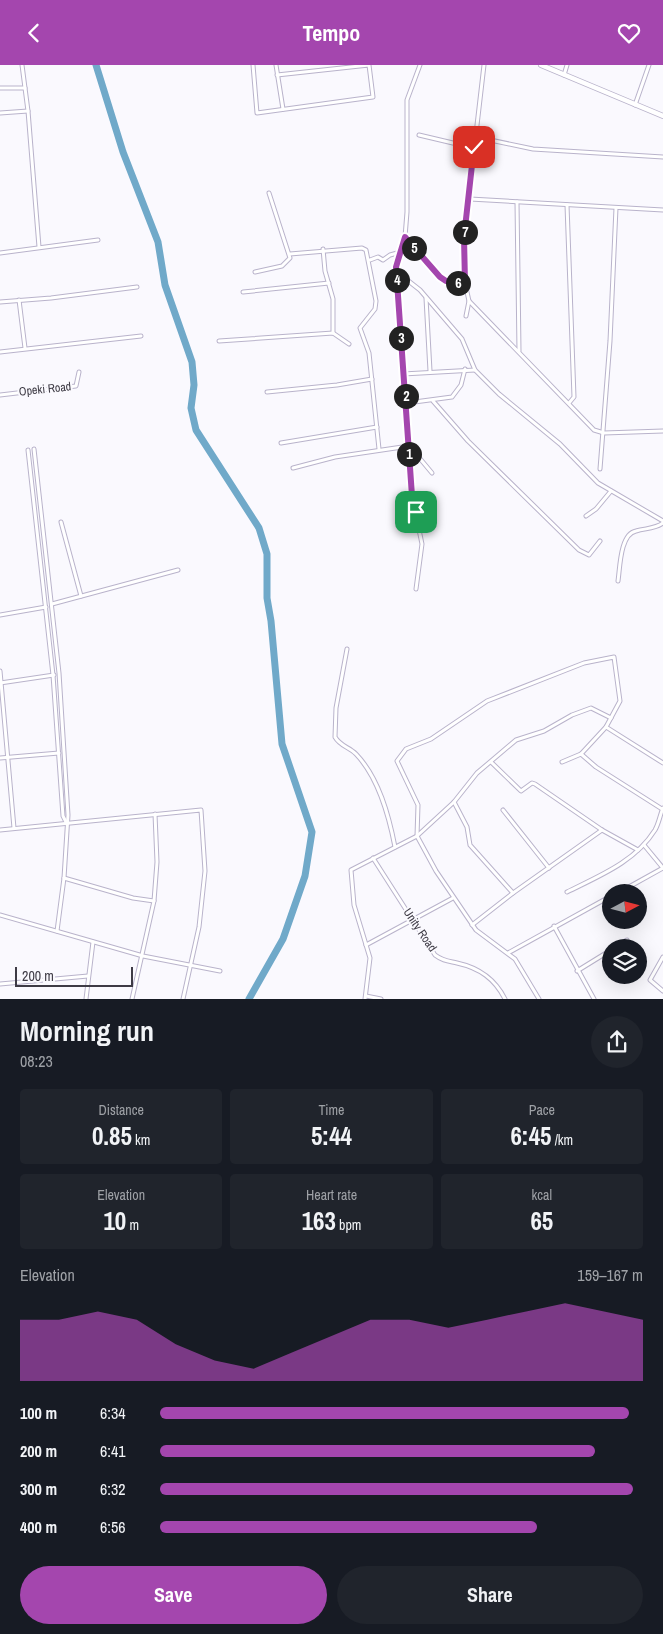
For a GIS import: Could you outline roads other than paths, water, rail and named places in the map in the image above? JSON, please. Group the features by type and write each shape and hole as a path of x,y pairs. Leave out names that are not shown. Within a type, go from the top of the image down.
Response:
{"main road":[{"path":"541,65 663,116"}],"street":[{"path":"22,65 28,111 39,247"},
{"path":"253,65 257,113 373,97 369,65 277,75"},
{"path":"276,65 283,109"},
{"path":"416,589 422,544 412,496 396,272 405,237 407,101 420,65"},
{"path":"466,316 469,301 465,283 464,237 470,199 484,65"},
{"path":"564,75 567,65"},
{"path":"635,105 649,65"},
{"path":"0,88 25,88"},
{"path":"0,113 28,111"},
{"path":"418,135 474,147"},
{"path":"476,137 533,149 663,157"},
{"path":"255,272 286,264 290,258 268,193"},
{"path":"470,199 663,210"},
{"path":"517,202 519,351"},
{"path":"567,205 574,397 569,403"},
{"path":"600,469 604,433 616,208"},
{"path":"405,237 440,277 446,281 465,283"},
{"path":"0,253 98,240"},
{"path":"290,254 323,249 364,248 370,260 376,305 360,328 369,353 379,449"},
{"path":"323,249 325,271 333,299 333,333"},
{"path":"370,260 378,257 382,260 390,255 401,252"},
{"path":"396,272 412,283 426,297 465,342 469,361 475,370 499,394 560,444 598,483 663,522 658,527 633,531 629,534 622,555 618,581"},
{"path":"243,292 329,283"},
{"path":"0,302 137,287"},
{"path":"426,297 430,371"},
{"path":"20,300 25,348"},
{"path":"469,301 594,430 604,433 663,431"},
{"path":"219,341 333,333 349,343"},
{"path":"0,352 141,336"},
{"path":"406,403 433,401 452,397 461,385 466,369"},
{"path":"403,374 475,370"},
{"name":"Opeki Road","path":"0,395 76,387 79,372"},
{"path":"267,392 337,385 372,379"},
{"path":"433,401 468,441 579,550 589,555 600,541"},
{"path":"281,443 377,427"},
{"path":"293,468 379,449 409,448 432,473"},
{"path":"34,449 59,673 68,815 66,822 64,878 56,931"},
{"path":"28,450 53,675 62,816 66,822"},
{"path":"586,516 596,509 611,491"},
{"path":"61,522 81,596"},
{"path":"52,604 178,570"},
{"path":"0,615 46,607"},
{"path":"347,649 336,708 335,737 344,747 356,754 382,797 387,809 395,847"},
{"path":"539,999 515,959 484,937 472,925 453,898 417,836 418,805 397,761 406,749 431,739 494,698 584,663 614,657 620,701 606,727 581,754 562,762"},
{"path":"0,671 14,828"},
{"path":"1,683 59,673"},
{"path":"381,999 365,998 370,969 366,945 354,905 350,869 417,836 454,802 476,773 516,740 544,731 591,708 611,718"},
{"path":"606,727 663,763"},
{"path":"0,758 59,753"},
{"path":"567,893 618,866 638,851 656,829 663,809 596,767 581,754"},
{"path":"491,762 521,791 532,783 535,784 602,830 638,851"},
{"path":"454,802 467,827 470,845 513,893"},
{"path":"0,830 199,809 203,812 205,871 199,927 183,999"},
{"path":"502,809 549,868"},
{"path":"132,999 154,901 157,862 155,814"},
{"path":"472,925 513,893 602,830"},
{"path":"637,884 663,868 644,845"},
{"name":"Unity Road","path":"373,858 435,955 444,961 466,965 490,977 498,985 505,999"},
{"path":"64,878 133,898 154,901"},
{"path":"366,945 453,898"},
{"path":"508,953 602,901"},
{"path":"0,915 143,956 220,971"},
{"path":"554,926 594,999"},
{"path":"86,999 93,942"},
{"path":"577,971 602,956"},
{"path":"663,957 650,980 663,991"},
{"path":"0,984 88,976"}],"waterway":[{"path":"96,65 123,152 158,242 165,285 192,362 194,385 191,408 196,430 259,528 267,554 267,598 271,621 282,744 312,832 305,876 283,939 249,999"}]}
